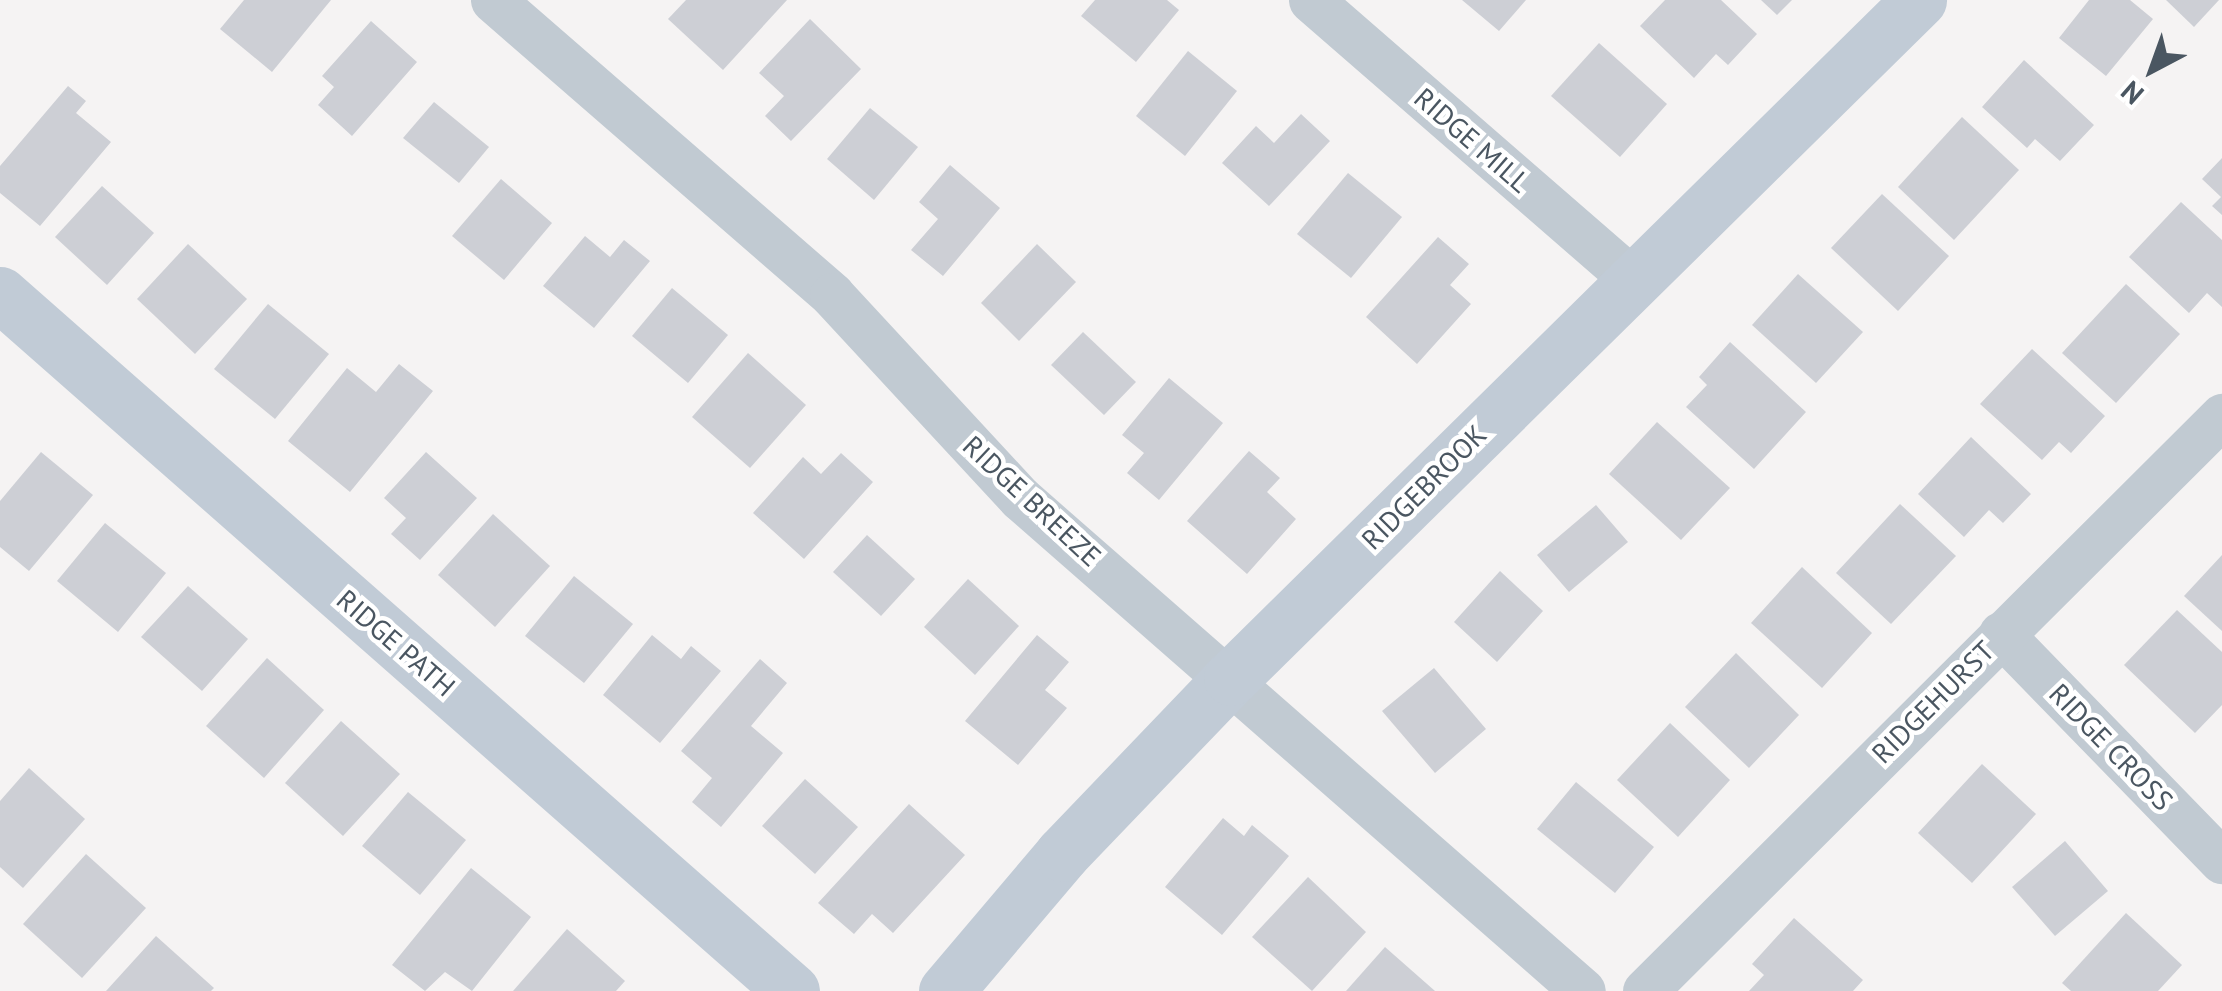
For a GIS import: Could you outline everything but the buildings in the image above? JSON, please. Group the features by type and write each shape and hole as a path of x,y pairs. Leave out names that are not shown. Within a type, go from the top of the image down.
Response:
{"street":[{"name":"RIDGE BREEZE","path":"492,0 832,295 1020,498 1231,678 1583,991"},
{"name":"RIDGE MILL","path":"1311,0 1634,281"},
{"name":"RIDGEBROOK","path":"946,991 1062,854 1231,678 1919,0"},
{"name":"RIDGE PATH","path":"0,294 792,991"},
{"name":"RIDGEHURST","path":"1645,991 2222,416"},
{"name":"RIDGE CROSS","path":"2001,634 2222,860"}]}
